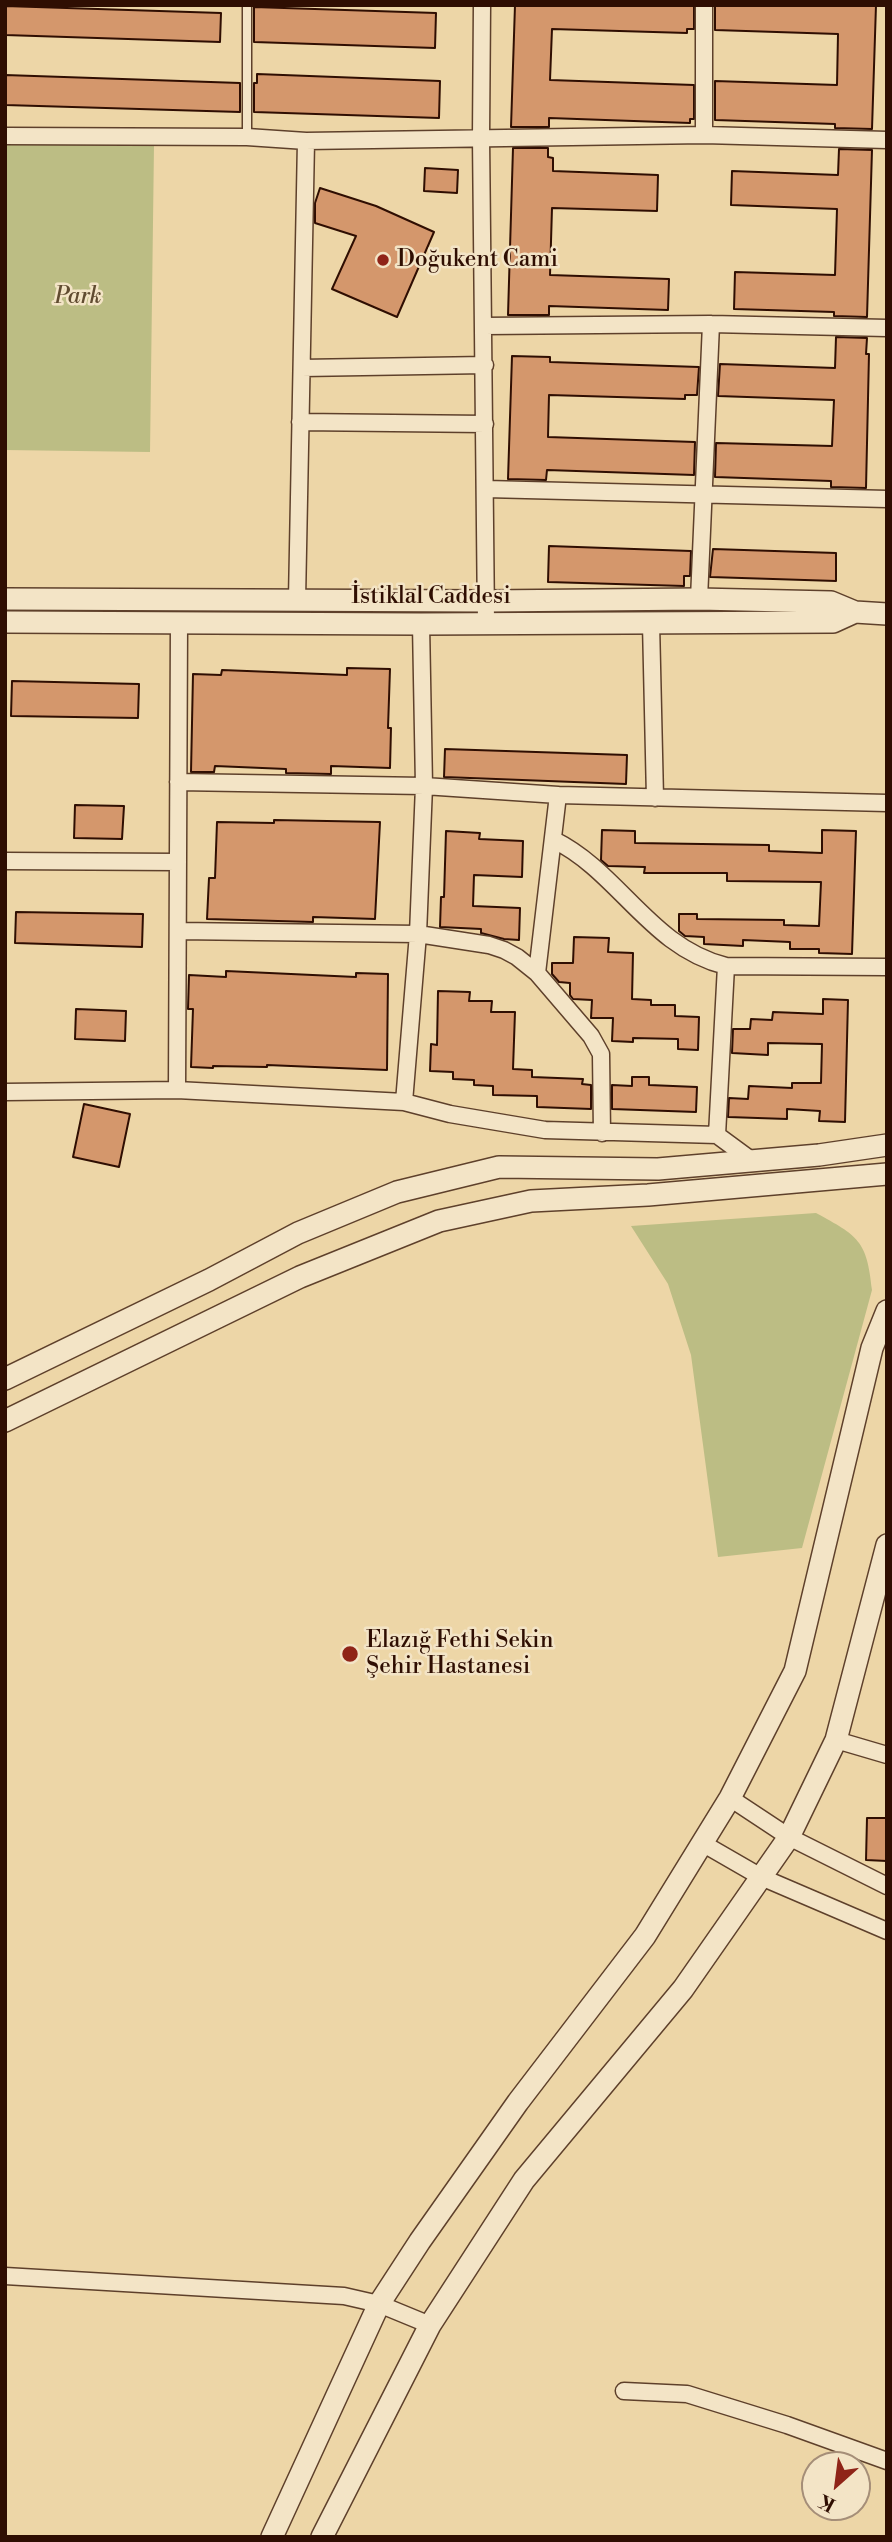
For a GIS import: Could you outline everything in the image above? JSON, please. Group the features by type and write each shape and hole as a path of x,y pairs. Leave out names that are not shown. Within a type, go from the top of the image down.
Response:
{"street":[{"path":"482,5 486,623"},
{"path":"704,5 704,135"},
{"path":"5,136 247,137 306,141 704,135 887,140"},
{"path":"297,600 306,141"},
{"path":"484,326 711,324 887,328"},
{"path":"699,599 711,324"},
{"path":"302,368 485,365"},
{"path":"300,422 485,424"},
{"path":"486,489 887,499"},
{"name":"İstiklal Caddesi","path":"5,599 699,599 831,602 855,612 887,614"},
{"name":"İstiklal Caddesi","path":"5,622 833,622 855,612"},
{"path":"652,622 655,798"},
{"path":"177,1090 179,623"},
{"path":"404,1102 418,934 424,786 421,624"},
{"path":"178,782 424,786 558,795 887,803"},
{"path":"537,973 558,795"},
{"path":"554,840 575,852 676,945 693,955 726,966 887,967"},
{"path":"5,861 178,862"},
{"path":"178,931 418,934 489,945 504,950 537,973 591,1036 601,1054 602,1133"},
{"path":"717,1136 726,966"},
{"path":"5,1092 177,1090 404,1102 498,1124 545,1130 717,1136 751,1160"},
{"path":"5,1379 197,1286 298,1233 397,1192 499,1167 658,1169 819,1155 887,1145"},
{"path":"5,1421 300,1277 439,1221 531,1201 648,1195 887,1174"},
{"path":"272,2537 379,2304 518,2102 645,1936 730,1798 795,1671 872,1348 887,1311"},
{"path":"322,2537 430,2325 524,2179 683,1989 789,1838 836,1740 886,1552"},
{"path":"836,1740 887,1755"},
{"path":"730,1798 789,1838 887,1886"},
{"path":"702,1843 761,1877 887,1931"},
{"path":"5,2276 344,2296 379,2304 430,2325"},
{"path":"624,2391 687,2394 788,2425 887,2461"}],"lane":[{"path":"247,5 247,137"}],"green space":[{"name":"Park","path":"5,142 154,145 150,452 5,450"},
{"path":"816,1213 858,1241 867,1260 872,1290 802,1548 718,1557 691,1355 668,1284 631,1226"}],"building":[{"path":"515,5 694,5 694,29 687,29 687,33 552,29 550,80 694,85 694,119 690,119 690,123 549,118 549,127 511,127"},
{"path":"715,5 876,5 872,129 835,128 835,124 715,120 715,81 837,85 838,34 715,30"},
{"path":"5,6 221,13 220,42 5,35"},
{"path":"254,7 436,13 435,48 254,42"},
{"path":"257,74 440,81 439,118 254,112 254,83 257,83"},
{"path":"5,75 240,83 240,112 5,105"},
{"path":"513,148 548,148 548,157 553,158 553,171 658,175 657,211 552,208 550,275 669,279 668,310 549,306 549,315 508,315"},
{"path":"839,149 872,150 867,317 834,316 834,312 734,309 735,272 835,275 837,209 731,205 732,171 838,175"},
{"path":"425,168 458,170 457,193 424,191"},
{"name":"Doğukent Cami","path":"320,188 376,206 434,232 397,317 332,289 356,236 315,223 315,203"},
{"path":"836,337 867,338 866,354 869,354 866,488 831,487 831,481 715,477 716,443 832,446 834,400 718,396 720,364 835,368"},
{"path":"512,356 550,357 550,362 699,367 697,395 685,395 685,399 549,395 548,437 695,442 694,475 547,470 546,480 508,479"},
{"path":"549,546 691,551 690,576 684,576 684,586 548,582"},
{"path":"713,549 836,553 836,581 710,577"},
{"path":"347,668 390,669 390,768 331,766 331,774 215,766 214,772 191,772 193,674 221,675 222,670 347,675"},
{"path":"12,681 139,684 138,718 11,716"},
{"path":"445,749 627,755 626,784 444,777"},
{"path":"75,805 124,806 122,839 74,838"},
{"path":"274,820 380,822 375,919 313,917 313,922 207,919 209,878 215,878 217,822 274,823"},
{"path":"602,830 635,831 635,843 769,845 769,851 822,853 822,830 856,831 852,954 819,953 819,949 790,949 790,942 743,940 743,946 704,944 704,937 685,936 679,931 679,914 697,914 697,919 784,920 784,925 819,926 821,882 727,881 727,873 644,873 645,867 608,866 601,860"},
{"path":"446,831 480,833 479,839 523,841 522,877 474,875 473,906 520,908 519,940 481,933 481,929 440,927 441,897 444,897"},
{"path":"16,912 143,914 142,947 15,943"},
{"path":"574,937 609,938 608,952 633,953 632,999 651,1000 651,1005 675,1005 675,1016 699,1017 698,1050 678,1049 678,1039 633,1038 633,1042 612,1041 613,1018 591,1018 592,1000 573,999 570,995 570,983 559,982 552,974 552,963 573,963"},
{"path":"226,971 356,977 356,973 388,974 387,1070 267,1065 191,1067 193,1009 188,1009 189,975 226,977"},
{"path":"438,991 470,992 469,1001 492,1001 491,1012 515,1012 513,1069 532,1070 532,1077 583,1079 582,1084 591,1085 591,1109 537,1107 537,1096 493,1095 493,1086 474,1085 474,1080 453,1079 453,1072 430,1071 431,1044 437,1045"},
{"path":"823,999 848,1000 845,1122 819,1121 820,1111 787,1109 787,1119 728,1117 729,1098 748,1099 749,1086 792,1088 792,1083 821,1083 822,1044 768,1043 768,1055 732,1053 733,1029 750,1029 751,1019 772,1020 773,1012 823,1014"},
{"path":"76,1009 126,1011 125,1041 75,1039"},
{"path":"632,1077 649,1077 649,1085 697,1087 696,1112 612,1109 612,1085 632,1086"},
{"path":"84,1104 130,1114 119,1167 73,1157"},
{"path":"867,1818 887,1818 887,1861 866,1860"}],"place":[{"name":"Doğukent Cami","path":"383,260"},
{"name":"Elazığ Fethi Sekin Şehir Hastanesi","path":"350,1654"}]}
